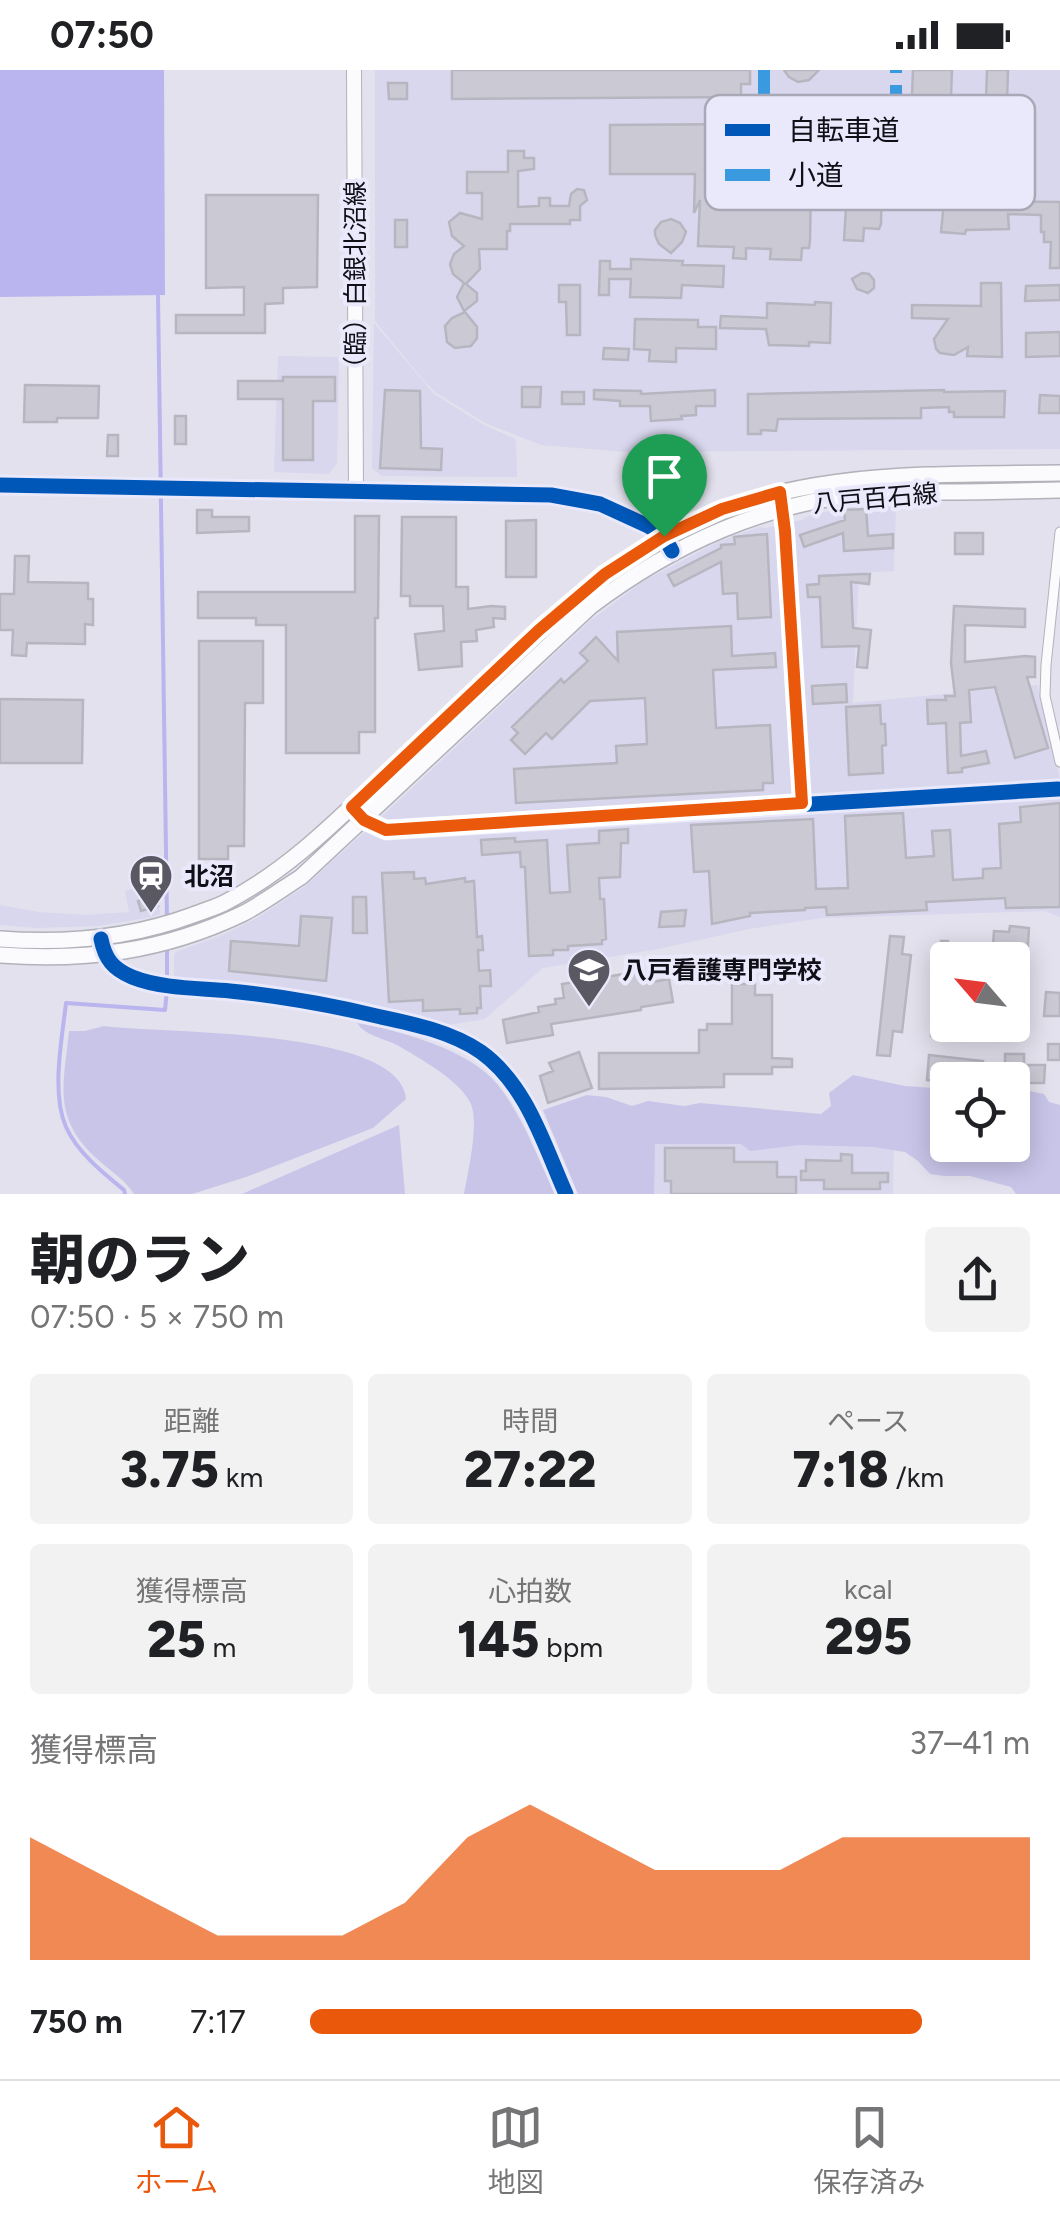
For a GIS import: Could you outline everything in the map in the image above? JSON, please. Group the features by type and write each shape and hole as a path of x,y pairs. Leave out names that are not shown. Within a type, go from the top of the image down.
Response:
{"main road":[{"name":"八戸百石線","path":"0,955 43,958 102,947 228,902 297,856 605,574 664,536 722,509 830,482 896,475 1060,472"},
{"name":"八戸百石線","path":"0,939 134,950 186,938 245,912 301,877 566,627 672,551 726,527 806,503 871,493 1060,490"}],"street":[{"name":"（臨）白銀北沼線","path":"354,70 356,492"},
{"path":"0,484 550,495 600,504 648,526 664,536 672,551"},
{"path":"780,492 802,803"},
{"path":"1060,532 1045,696 1060,762"},
{"path":"352,807 364,820 386,830 1058,789"},
{"path":"102,947 114,967 133,978 323,1004 437,1032 478,1050 504,1072 524,1101 566,1194"}],"shaded area":[{"path":"0,70 164,70 165,295 0,297"},
{"path":"375,70 1060,70 1060,449 627,452 541,445 485,423 435,392 375,321"},
{"path":"374,323 434,394 484,425 516,439 517,477 382,476 372,468"},
{"path":"278,356 339,357 337,463 329,474 274,472"},
{"path":"896,505 894,571 859,573 853,703 1037,685 1060,779 1060,917 1045,911 822,918 749,929 543,968 485,1019 447,1025 298,989 174,978 176,952 257,918 304,887 590,621 642,582 718,542 759,527 843,508"},
{"path":"156,881 160,914 152,917 98,926 0,925 0,905 85,915 129,912 125,891"},
{"path":"357,1023 432,1043 485,1072 514,1109 555,1194 464,1194 474,1134 470,1102 457,1085 437,1070"},
{"path":"104,1026 323,1046 365,1058 394,1076 406,1099 373,1128 246,1177 192,1194 134,1194 81,1141 66,1113 64,1083 69,1031"},
{"path":"853,1075 930,1088 930,1162 1030,1162 1030,1091 1044,1094 1049,1102 1060,1105 1060,1194 1016,1194 1011,1187 970,1176 930,1174 905,1152 873,1147 799,1145 750,1151 741,1144 655,1144 654,1194 578,1194 543,1110 587,1095 632,1106 648,1101 684,1106 700,1103 821,1114 831,1106 829,1093"},
{"path":"399,1125 405,1194 242,1194"},
{"path":"645,1134 894,1140 893,1194 645,1194"}],"building":[{"path":"452,70 750,70 750,84 741,84 741,95 452,99"},
{"path":"784,70 819,70 809,80 798,82"},
{"path":"913,70 952,70 951,95 912,95"},
{"path":"987,70 1008,70 1007,95 986,95"},
{"path":"388,83 407,83 407,99 389,99"},
{"path":"705,124 705,210 811,210 809,248 802,248 801,260 770,259 771,249 746,248 746,259 733,258 734,247 698,246 700,200 694,213 695,174 610,174 610,125"},
{"path":"508,151 524,151 524,158 534,158 534,169 518,171 518,207 539,206 539,198 550,198 550,206 569,206 571,194 577,189 584,190 587,200 580,206 580,220 570,220 570,224 510,224 507,249 479,249 480,269 466,284 477,293 477,301 464,311 457,297 464,283 453,274 450,264 464,246 452,236 449,222 460,213 482,219 482,193 467,193 467,172 508,172"},
{"path":"206,195 318,195 317,287 283,288 283,303 265,304 265,333 176,333 176,315 244,315 244,287 206,288"},
{"path":"1035,202 1060,202 1060,268 1050,268 1051,242 1044,242 1041,215 1008,214 1009,229 966,230 965,234 941,232 943,210 1035,210"},
{"path":"846,210 881,210 879,229 864,228 863,241 844,240"},
{"path":"671,219 686,232 671,253 659,244 655,230 661,222"},
{"path":"395,220 407,220 407,247 395,247"},
{"path":"631,259 724,266 723,287 682,285 681,298 630,297 631,279 609,279 609,295 599,295 600,261 610,261 610,269 631,269"},
{"path":"862,273 874,280 874,288 868,293 857,289 852,279"},
{"path":"981,283 1001,283 1002,357 967,356 968,347 954,355 940,353 934,339 948,319 912,318 912,305 981,306"},
{"path":"559,285 580,285 580,335 567,335 566,302 559,302"},
{"path":"1060,285 1060,300 1025,301 1026,286"},
{"path":"767,303 831,303 830,343 769,345 766,329 720,328 721,316 767,318"},
{"path":"465,312 477,327 477,338 471,346 455,348 447,342 445,326"},
{"path":"635,319 698,320 698,327 716,327 716,349 676,348 676,362 649,361 650,350 634,349"},
{"path":"1060,332 1060,356 1026,357 1026,333"},
{"path":"604,348 629,349 628,360 603,359"},
{"path":"283,377 335,377 335,401 313,401 313,460 283,460 283,399 238,399 238,381 283,381"},
{"path":"25,385 99,386 98,418 24,422"},
{"path":"522,387 541,387 540,407 522,407"},
{"path":"385,390 420,391 421,448 442,449 441,470 380,468"},
{"path":"594,390 641,394 715,390 715,406 696,406 696,415 681,416 682,419 651,421 650,406 620,406 620,401 594,399"},
{"path":"1005,391 1004,417 954,417 949,407 921,408 921,418 778,419 776,431 748,434 748,394"},
{"path":"562,392 584,392 584,404 562,404"},
{"path":"1040,395 1060,396 1060,413 1039,413"},
{"path":"175,416 186,416 186,444 175,444"},
{"path":"108,435 118,435 118,456 107,456"},
{"path":"866,509 868,536 893,534 893,548 844,551 843,533 804,547 800,535 845,520 844,510"},
{"path":"197,510 212,510 212,517 249,517 249,531 197,533"},
{"path":"355,516 379,516 375,732 359,732 359,753 286,753 286,625 256,625 256,618 198,618 198,592 355,592"},
{"path":"402,517 456,517 456,587 468,587 468,609 505,607 505,619 493,618 494,627 476,630 477,641 461,642 462,666 419,670 415,634 444,631 443,606 410,606 410,596 401,596"},
{"path":"536,520 536,577 506,577 506,521"},
{"path":"955,533 983,533 983,554 955,554"},
{"path":"767,534 771,617 738,619 737,593 723,594 721,562 674,586 668,575 721,545 735,544 734,537"},
{"path":"15,556 29,556 28,582 88,583 88,599 93,599 93,625 85,624 85,644 27,643 26,656 12,655 13,630 0,630 0,594 14,594"},
{"path":"870,574 869,584 851,582 853,628 871,630 867,668 857,667 859,646 822,647 820,597 808,597 807,585 819,584 819,576"},
{"path":"954,606 1025,609 1025,627 965,625 965,662 1035,657 1035,677 1027,677 1048,748 1015,758 995,687 969,690 971,722 960,723 961,756 986,751 989,763 948,773 946,723 928,724 927,700 955,696 951,663"},
{"path":"731,626 732,656 775,653 776,667 713,670 716,728 770,725 773,783 763,783 763,790 516,803 514,769 617,763 616,746 647,744 645,698 590,701 552,739 546,733 525,754 511,740 518,733 512,727 561,679 564,683 588,661 580,653 596,637 618,661 617,632"},
{"path":"199,641 263,641 263,703 245,703 244,846 228,846 228,859 199,859"},
{"path":"846,684 847,702 813,704 812,686"},
{"path":"0,699 83,700 82,763 0,763"},
{"path":"880,705 886,745 882,746 883,773 849,775 846,707"},
{"path":"1060,803 1060,907 1006,908 1005,898 926,902 927,910 827,915 826,907 805,908 750,913 712,924 709,871 694,872 691,825 813,819 816,889 848,888 845,816 903,813 906,858 934,856 932,831 950,830 953,880 983,878 983,869 1001,868 999,824 1021,822 1020,807"},
{"path":"628,829 628,843 621,843 620,877 599,878 606,939 602,944 553,950 553,955 529,956 525,867 521,867 520,852 482,855 481,840 547,840 550,893 570,892 567,845 599,843 599,831"},
{"path":"414,872 414,879 425,878 426,884 465,878 465,882 474,881 477,937 482,936 483,950 478,950 479,971 490,970 491,986 480,986 481,1008 477,1008 477,1013 460,1014 460,1009 423,1011 423,1000 389,1002 382,873"},
{"path":"155,896 158,906 141,911 138,901"},
{"path":"353,897 366,897 367,933 353,933"},
{"path":"686,910 684,926 659,927 661,912"},
{"path":"301,916 332,918 326,981 229,971 231,941 299,946"},
{"path":"1010,926 1029,928 1028,942 993,942 994,931 1009,932"},
{"path":"890,936 904,937 902,954 911,955 902,1032 893,1031 890,1056 877,1055"},
{"name":"八戸看護専門学校","path":"644,973 646,983 669,979 673,1002 551,1024 553,1035 507,1043 503,1020 556,1004 555,999 564,998 562,984"},
{"path":"732,984 755,984 755,995 772,995 772,1058 792,1059 792,1067 772,1067 772,1074 724,1074 724,1087 599,1089 599,1053 699,1053 699,1030 707,1030 707,1024 732,1024"},
{"path":"1046,992 1060,993 1060,1016 1044,1016"},
{"path":"1048,1044 1060,1044 1060,1060 1048,1060"},
{"path":"579,1052 592,1088 548,1103 540,1076 553,1071 549,1063"},
{"path":"1005,1054 1024,1054 1024,1062 1005,1062"},
{"path":"929,1055 983,1061 930,1062 930,1080"},
{"path":"1030,1065 1045,1065 1044,1083 1030,1083"},
{"path":"665,1148 734,1148 734,1162 777,1162 777,1177 796,1177 796,1194 671,1194 671,1181 665,1181"},
{"path":"841,1154 852,1155 852,1173 888,1173 888,1182 880,1182 880,1189 824,1189 824,1180 801,1180 806,1160 841,1161"}],"waterway":[{"path":"158,296 167,921"},
{"path":"167,945 167,981"},
{"path":"125,1194 77,1145 66,1127 59,1098 66,1003 165,1010 167,990"}],"marked path":[{"path":"764,70 764,95"},
{"path":"896,70 896,95"}],"cycle path":[{"path":"0,485 551,495 600,504 648,526 664,536 672,551"},
{"path":"352,807 364,820 386,830 1058,789"},
{"path":"101,939 115,967 144,981 325,1005 419,1026 470,1045 511,1081 542,1136 566,1194"}],"place":[{"name":"北沼","path":"151,914"},
{"name":"八戸看護専門学校","path":"589,1008"}],"route":[{"path":"780,492 802,803 386,830 364,820 352,807 574,599 664,536 722,509 780,492"}]}
